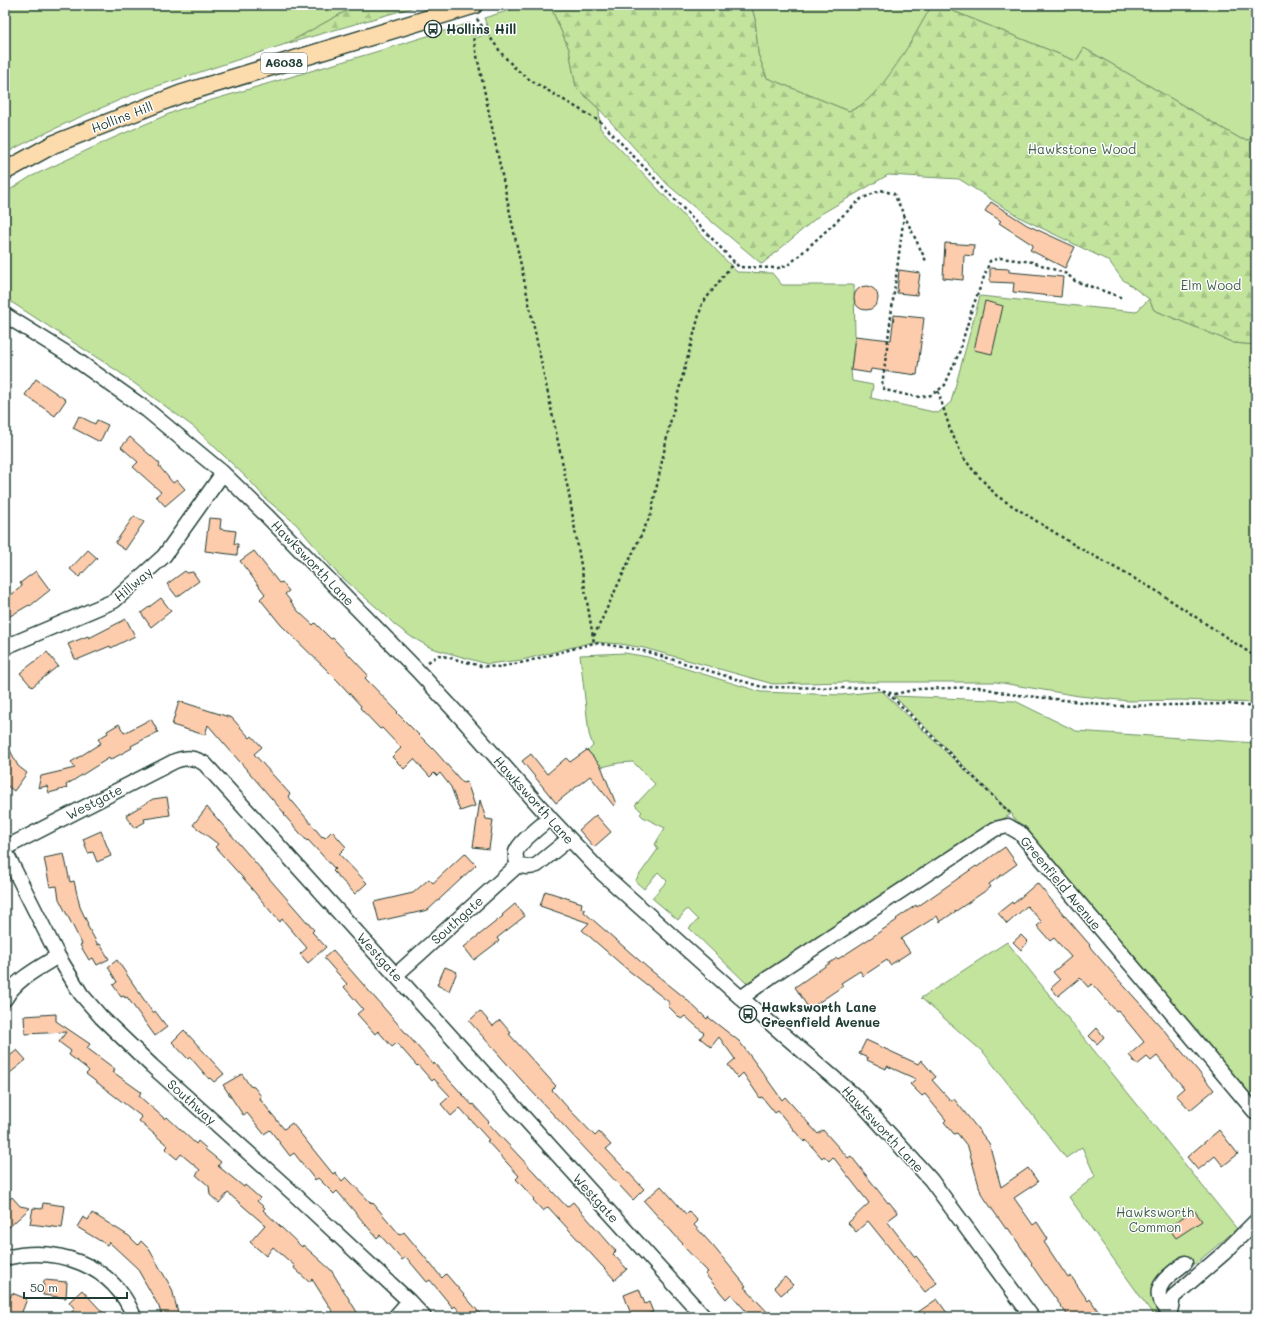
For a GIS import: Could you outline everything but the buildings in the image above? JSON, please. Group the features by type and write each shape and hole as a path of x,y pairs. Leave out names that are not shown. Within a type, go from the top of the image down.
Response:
{"main road":[{"name":"Hollins Hill","path":"5,171 54,144 181,94 470,6"}],"street":[{"name":"Hawksworth Lane","path":"5,315 71,356 147,410 223,473 266,514 417,670 550,818 602,873 740,998 856,1097 931,1180 1032,1317"},
{"name":"Hillway","path":"5,647 114,601 164,556 223,473"},
{"name":"Westgate","path":"5,850 175,760 189,757 198,759 205,764 396,975 703,1317"},
{"path":"550,818 520,845 516,851 518,865 531,868 537,865 569,838"},
{"path":"740,998 995,829 1008,826"},
{"name":"Greenfield Avenue","path":"1008,826 1020,833 1256,1113"},
{"name":"Southway","path":"5,850 58,956 80,994 101,1017 152,1066 293,1193 409,1301 424,1317"},
{"name":"Southgate","path":"396,975 518,865"},
{"path":"5,1000 9,992 20,980 58,956"},
{"path":"1169,1315 1173,1297 1224,1253 1256,1222"},
{"path":"5,1258 32,1254 57,1256 80,1262 101,1274 117,1288 131,1308 134,1317"},
{"path":"1169,1315 1160,1300 1158,1290 1162,1283 1185,1264"},
{"path":"395,1317 409,1301"}],"path":[{"path":"470,6 502,54 520,73 601,122 739,267 778,268 786,266 861,199 881,190 894,194 927,263"},
{"path":"482,26 472,32 569,494 594,643"},
{"path":"904,215 882,386 886,390 916,397 932,396 945,385 959,353 972,309 990,261 1000,258 1033,262 1067,274 1075,280 1123,298"},
{"path":"593,637 651,514 670,423 702,304 734,262"},
{"path":"938,391 950,429 963,457 997,496 1076,546 1155,590 1256,657"},
{"path":"417,670 439,655 481,666 499,667 525,662 594,643 623,646 648,652 762,687 874,687 894,694 918,689 979,687 1009,694 1118,706 1229,704 1256,707"},
{"path":"887,692 1012,815 1008,826"}],"green space":[{"path":"5,5 357,5 286,44 136,93 73,120 5,154"},
{"path":"357,5 421,5 286,44"},
{"path":"526,5 550,5 569,49 576,87 599,109 600,128 737,272 772,273 782,285 854,285 855,336 851,370 852,381 873,385 871,398 938,413 951,402 980,296 1136,312 1149,299 1154,310 1234,343 1256,345 1256,703 1181,700 1129,701 1079,696 996,682 845,682 773,684 644,648 621,644 593,642 522,660 487,664 431,648 395,625 337,573 296,524 267,500 249,480 195,428 119,372 5,298 5,193 30,177 111,139 178,110 470,23 477,38 489,31 484,18"},
{"name":"Hawkstone Wood","path":"550,5 751,5 755,19 758,54 767,78 849,111 861,105 873,95 885,81 907,48 932,5 938,5 1076,61 1084,48 1241,139 1248,140 1256,137 1256,345 1234,343 1154,310 1149,299 1122,279 1109,261 1021,218 959,179 888,175 821,214 762,264 668,185 599,109 576,87 569,49"},
{"path":"751,5 932,5 907,49 885,81 873,95 861,105 849,111 767,78 758,54 755,19"},
{"path":"938,5 1256,5 1256,137 1248,140 1241,139 1084,48 1076,61"},
{"path":"625,653 648,657 761,692 841,695 882,691 1011,814 768,971 746,983 689,928 698,920 687,909 678,920 652,898 667,881 658,872 644,889 635,881 658,849 655,844 665,828 643,817 640,814 642,812 635,805 655,784 633,762 619,763 602,767 588,751 593,746 589,734 580,655"},
{"path":"894,696 1015,701 1076,731 1256,743 1256,1104 1012,816 1013,815"},
{"name":"Hawksworth Common","path":"1007,942 1237,1229 1170,1285 1157,1317 1155,1317 1069,1197 1095,1176 1082,1147 1066,1158 984,1053 921,998"}],"place":[{"name":"Hollins Hill","path":"433,29"},
{"name":"Hawksworth Lane Greenfield Avenue","path":"748,1014"}],"park label":[{"name":"Elm Wood","path":"1211,285"}]}
